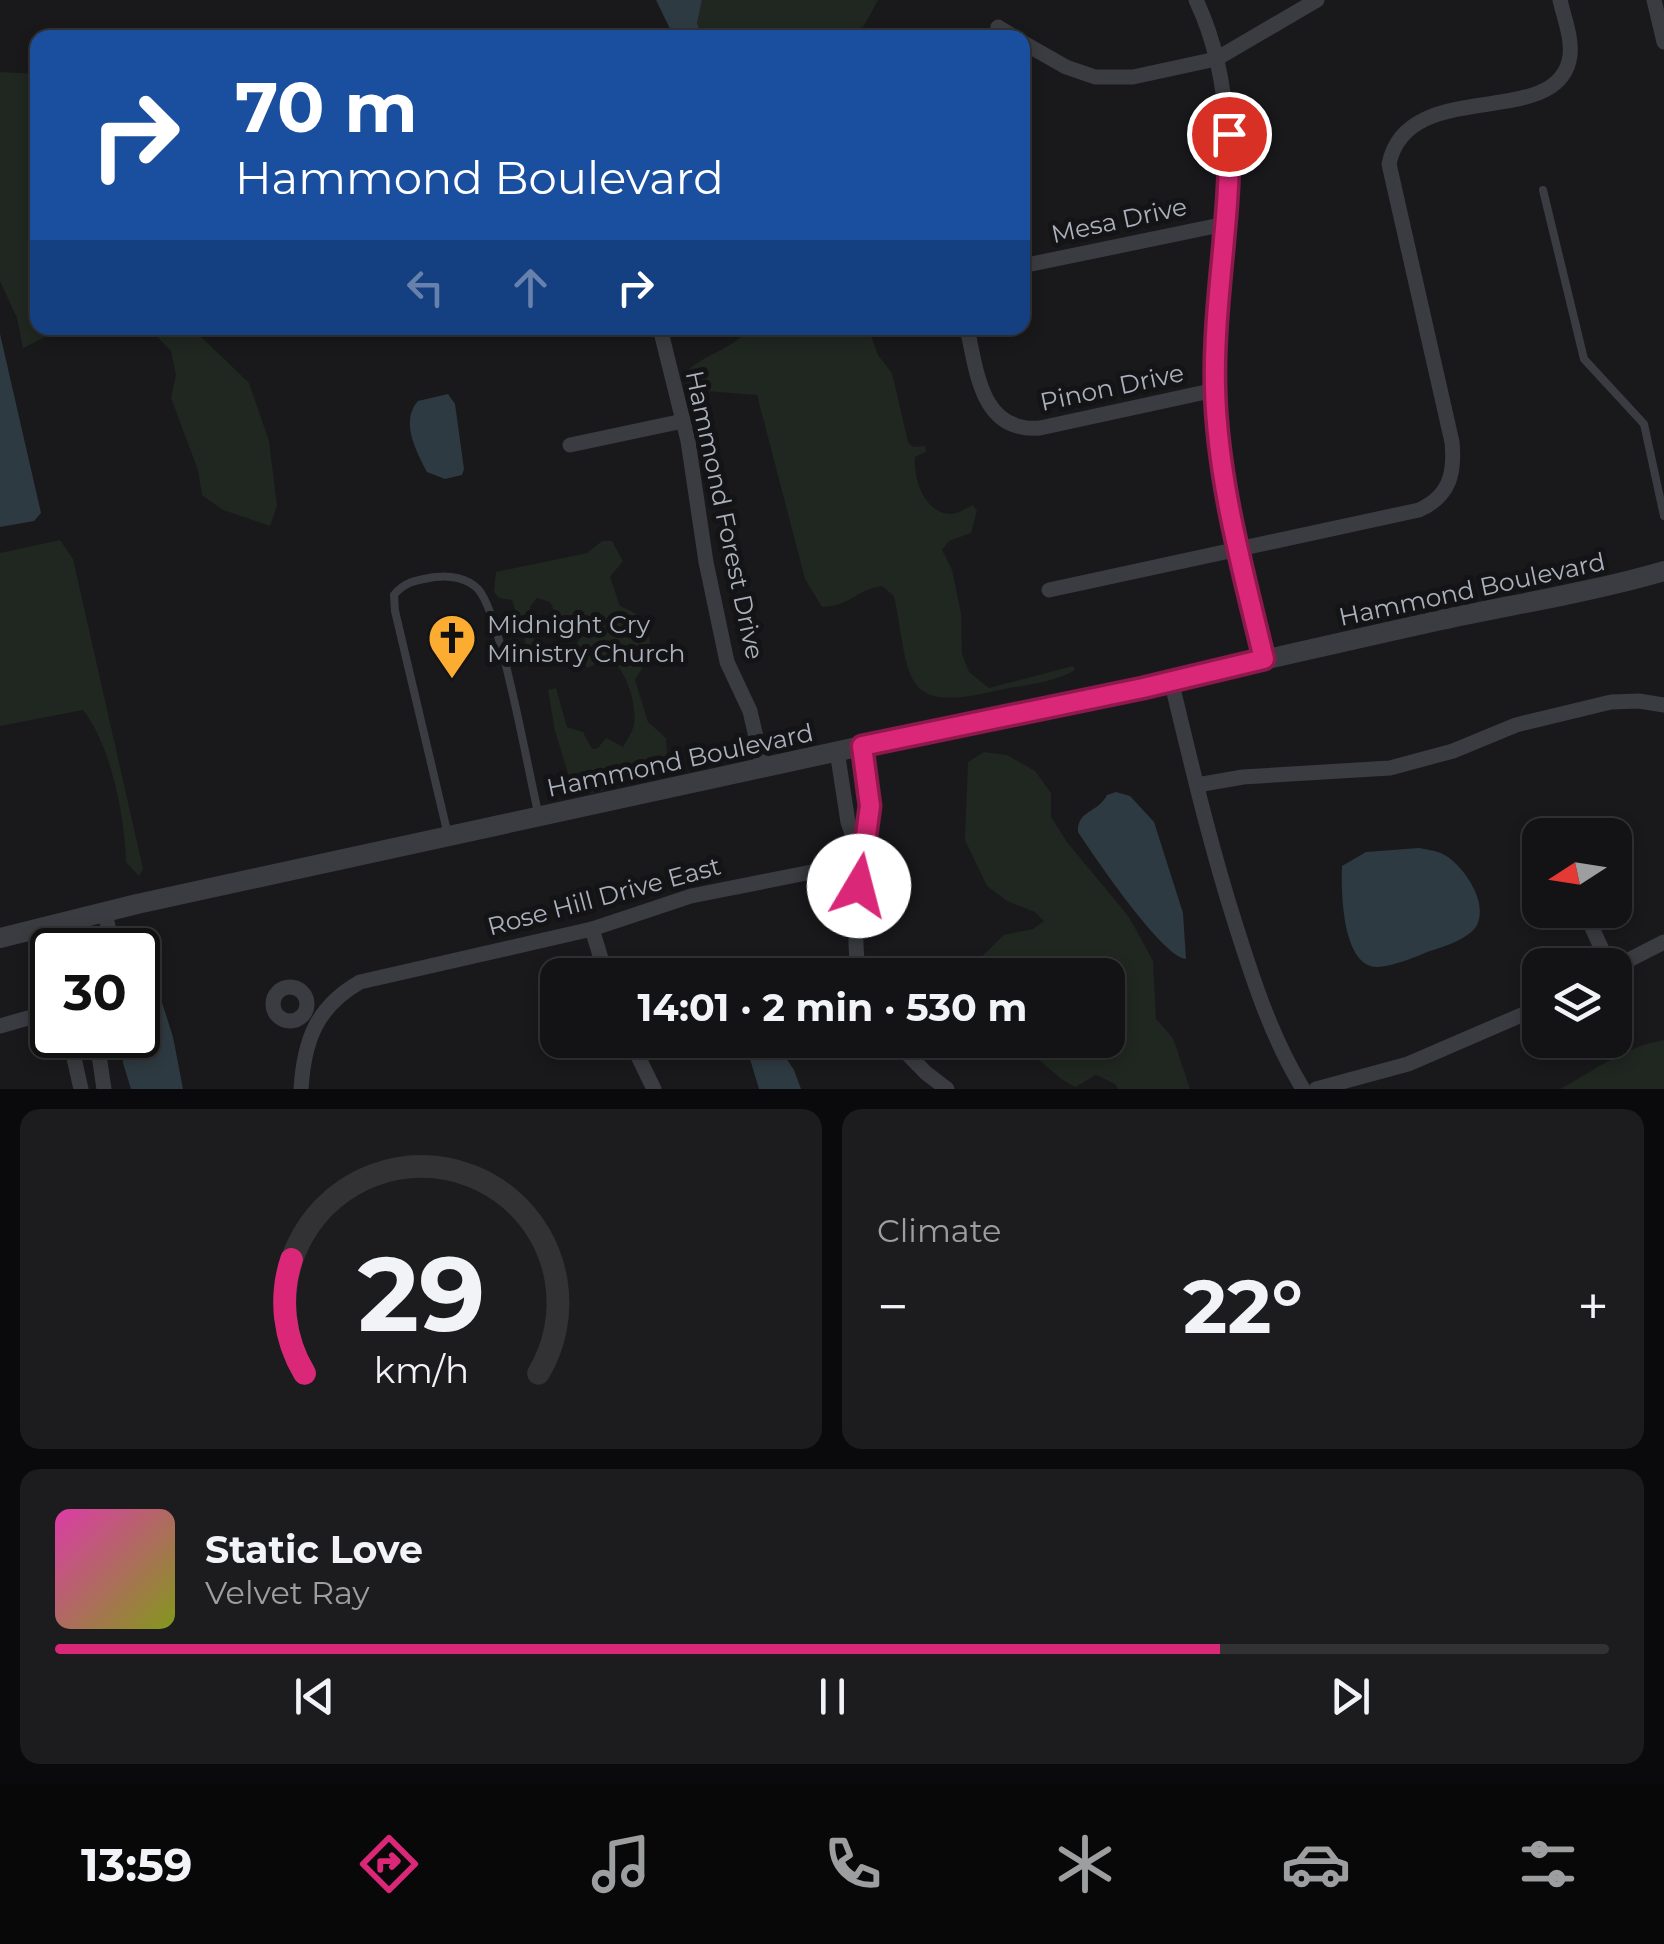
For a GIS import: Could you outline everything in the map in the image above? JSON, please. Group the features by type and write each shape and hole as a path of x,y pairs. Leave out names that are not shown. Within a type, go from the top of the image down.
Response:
{"street":[{"path":"1196,0 1216,59 1229,134 1215,323 1215,390 1222,459 1264,659"},
{"path":"1030,47 1066,67 1096,77 1133,77 1216,59 1317,0"},
{"path":"1049,590 1419,510 1447,488 1454,466 1452,442 1390,164 1392,150 1402,134 1420,120 1508,101 1542,90 1557,80 1569,61 1570,47 1560,0"},
{"path":"1654,0 1663,33"},
{"path":"998,27 1003,30"},
{"name":"Mesa Drive","path":"1030,264 1225,224"},
{"name":"Hammond Forest Drive","path":"662,335 699,498 706,562 727,662 750,710 764,767"},
{"name":"Pinon Drive","path":"969,335 987,404 1011,426 1040,428 1215,390"},
{"path":"570,445 683,421"},
{"name":"Hammond Boulevard","path":"0,938 448,836 1486,610 1614,586 1664,572"},
{"path":"1171,680 1222,880 1254,982 1274,1035 1303,1089"},
{"path":"1197,785 1243,777 1390,768 1453,751 1516,725 1610,702 1639,701 1664,706"},
{"path":"856,958 870,806 862,746"},
{"path":"837,751 848,822 862,862"},
{"name":"Rose Hill Drive East","path":"301,1089 310,1016 360,982 592,929 691,896 862,862"},
{"path":"105,914 108,928"},
{"path":"592,929 601,958"},
{"path":"1632,957 1664,942"},
{"path":"1316,1089 1408,1064 1522,1015"},
{"path":"0,1026 30,1018"},
{"path":"74,1058 81,1089"},
{"path":"99,1058 104,1089"},
{"path":"639,1058 654,1089"},
{"path":"911,1058 946,1089"}],"lane":[{"path":"1543,190 1580,348 1592,371 1644,424 1664,516"},
{"path":"448,836 395,611 394,595 409,582 442,576 462,579 475,586 484,598 496,632 539,817"}],"shaded area":[{"path":"656,0 702,0 697,23 700,30 671,30"},
{"path":"702,0 878,0 864,26 856,30 700,30 697,23"},
{"path":"0,72 30,74 30,335 49,335 23,348 17,318 0,281"},
{"path":"0,334 41,513 34,521 0,527"},
{"path":"156,335 199,335 249,383 269,441 277,506 270,526 223,510 202,495 198,470 171,398 176,375 171,351"},
{"path":"871,335 878,355 892,373 908,442 913,447 925,446 926,452 915,457 922,493 942,512 954,514 973,505 977,511 971,533 949,541 942,550 952,570 961,613 962,654 969,672 989,688 1073,666 1075,670 1038,683 942,697 926,693 915,683 903,648 894,596 882,586 840,604 822,607 805,579 757,395 693,390 687,386 685,373 742,336"},
{"path":"448,394 455,404 464,469 462,475 445,479 427,472 412,436 410,418 418,401"},
{"path":"60,540 73,559 143,869 139,876 126,862 123,824 109,762 83,710 0,726 0,553"},
{"path":"602,541 612,541 623,561 610,577 620,606 641,618 647,628 652,652 635,680 648,722 666,738 667,756 655,762 652,778 588,794 574,790 571,783 555,731 548,690 556,688 567,727 583,732 592,749 606,738 623,747 634,724 632,697 625,678 608,657 588,668 578,660 575,648 586,627 577,619 565,620 550,602 537,598 530,607 534,644 527,648 512,600 499,598 494,592 496,572 587,553"},
{"path":"984,752 1007,755 1035,771 1051,793 1051,817 1129,917 1153,961 1156,1019 1173,1038 1190,1089 1118,1089 1096,1075 1075,1087 1037,1058 1125,1058 1125,958 980,958 1004,935 1033,929 1044,921 987,886 965,840 968,762"},
{"path":"1116,792 1130,796 1154,822 1183,913 1186,959 1161,942 1078,832 1084,815"},
{"path":"1419,848 1445,855 1462,870 1480,907 1477,925 1456,941 1404,961 1378,967 1366,964 1357,955 1346,926 1342,866 1366,852"},
{"path":"160,996 183,1089 131,1089 123,1058 160,1058"},
{"path":"1664,1040 1664,1089 1560,1089 1615,1058 1632,1058 1632,1050"},
{"path":"786,1058 801,1089 759,1089 750,1059"}],"place":[{"name":"Midnight Cry Ministry Church","path":"452,680"}],"route":[{"path":"859,886 870,806 862,746 1264,659 1234,528 1216,411 1215,323 1229,134"}]}
